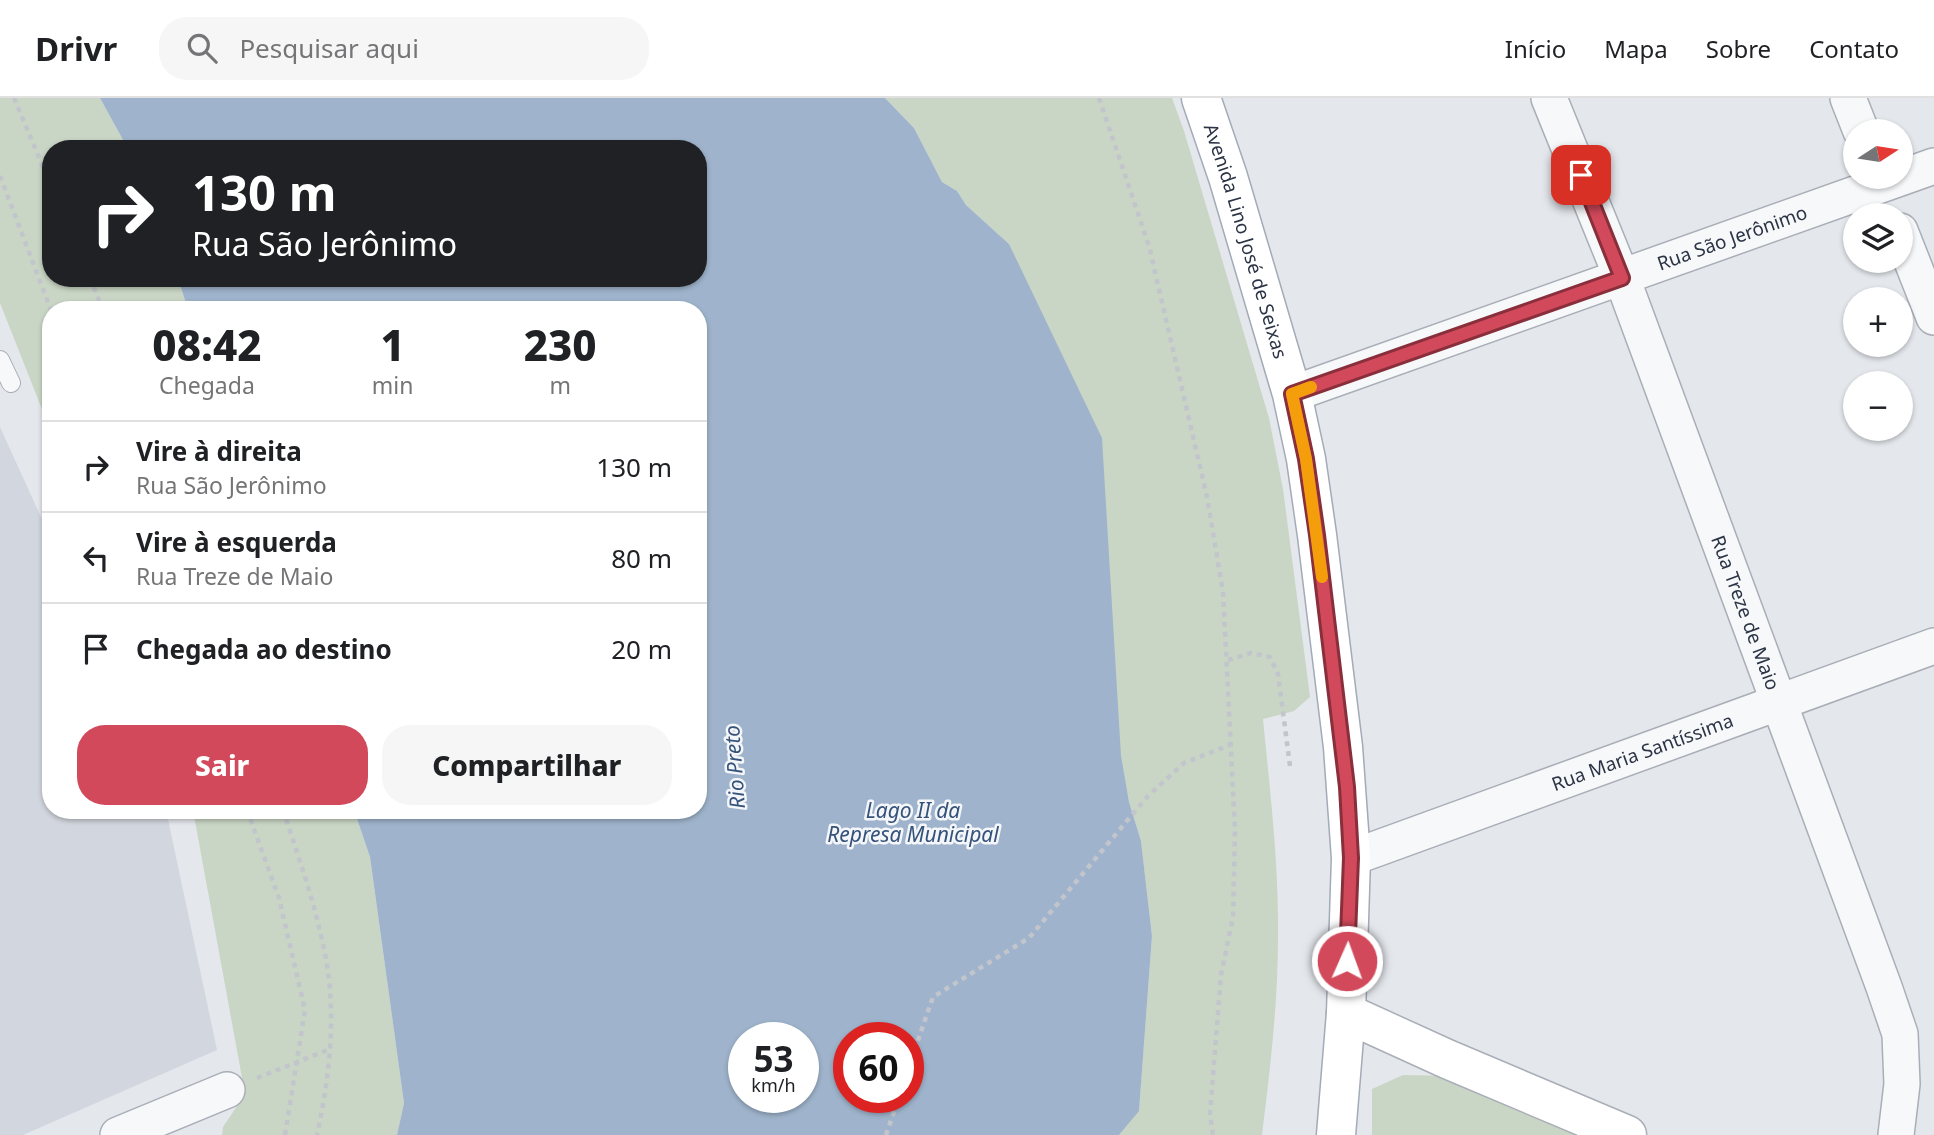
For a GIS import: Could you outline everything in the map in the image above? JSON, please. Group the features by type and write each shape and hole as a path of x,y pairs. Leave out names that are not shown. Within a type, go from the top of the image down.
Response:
{"main road":[{"name":"Avenida Lino José de Seixas","path":"1201,98 1228,177 1292,394 1306,459 1317,535 1343,747 1351,858 1346,1013 1336,1135"},
{"path":"1346,1013 1627,1135"}],"street":[{"name":"Rua Treze de Maio","path":"1549,98 1622,278 1884,986 1899,1034 1902,1084 1896,1135"},
{"path":"1848,98 1856,119"},
{"name":"Rua São Jerônimo","path":"1292,394 1622,278 1885,192 1934,166"},
{"path":"1913,264 1934,317"},
{"name":"Rua Maria Santíssima","path":"1351,858 1934,646"},
{"path":"118,1135 227,1090"}],"lane":[{"path":"0,360 11,383"}],"path":[{"path":"14,98 42,165"},
{"path":"1099,98 1149,246 1207,497 1223,592 1235,831 1233,917 1221,975 1210,1113 1213,1135"},
{"path":"0,176 42,286"},
{"path":"1228,660 1251,653 1270,657 1278,674 1290,766"},
{"path":"924,1023 933,997 1029,938 1147,797 1184,763 1232,744"},
{"path":"250,819 279,898 305,1010 285,1135"},
{"path":"286,819 312,898 327,967 331,1049 317,1135"},
{"path":"227,1090 331,1049"},
{"path":"886,1135 894,1113"}],"shaded area":[{"path":"0,427 42,519 42,819 168,819 217,1050 23,1135 0,1135"}],"green space":[{"path":"0,98 100,98 123,140 42,140 42,287 181,287 185,301 42,301 42,409 0,303"},
{"path":"885,98 1172,98 1184,131 1269,418 1283,489 1310,697 1294,711 1263,719 1276,856 1278,963 1271,1061 1262,1135 1119,1135 1139,1110 1152,936 1141,841 1129,802 1009,244 966,205 957,191 942,182 914,128"},
{"path":"195,819 357,819 370,857 404,1103 397,1135 222,1135 223,1127 245,1094"},
{"path":"1403,1075 1455,1076 1589,1135 1372,1135 1372,1089"}],"water":[{"name":"Lago II da Represa Municipal","path":"100,98 885,98 914,128 942,182 957,191 966,205 1009,244 1102,438 1121,756 1129,802 1141,841 1152,936 1139,1111 1119,1135 397,1135 404,1103 370,857 357,819 707,819 707,301 185,301 181,287 707,287 707,140 123,140"}],"slow traffic":[{"path":"1311,387 1292,394 1306,459 1322,577"}],"route":[{"path":"1347,961 1351,858 1347,787 1317,535 1306,459 1292,394 1622,278 1581,175"}],"water label":[{"name":"Rio Preto","path":"734,767"}]}
